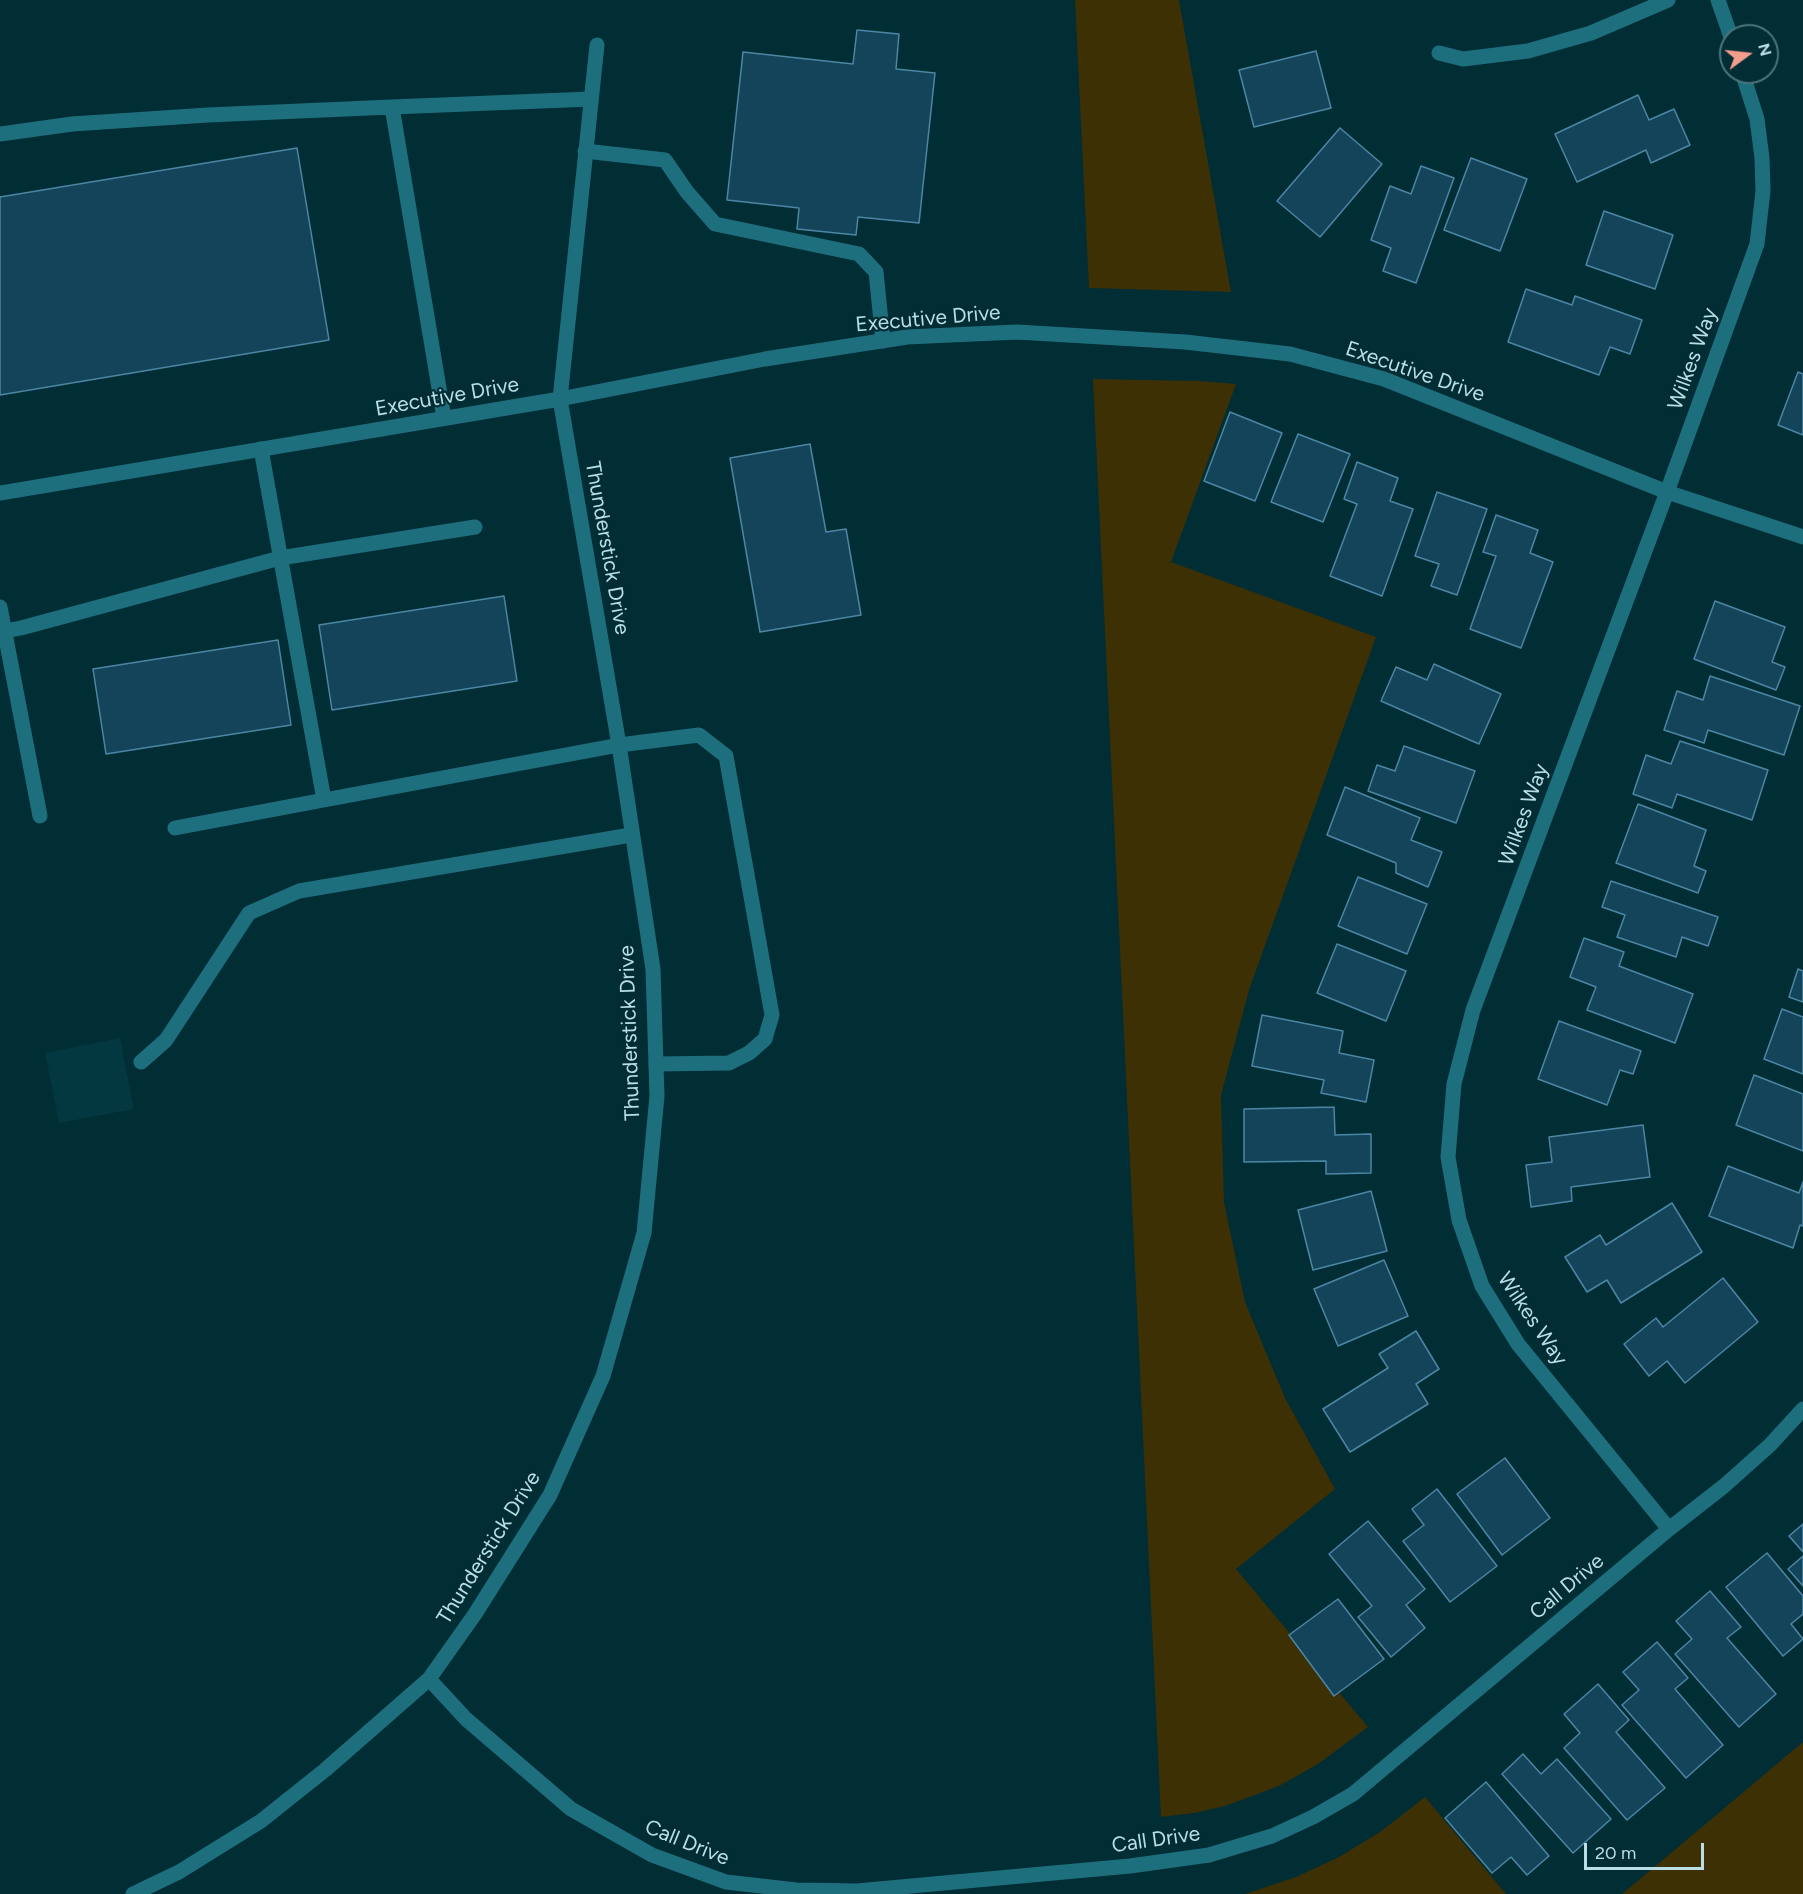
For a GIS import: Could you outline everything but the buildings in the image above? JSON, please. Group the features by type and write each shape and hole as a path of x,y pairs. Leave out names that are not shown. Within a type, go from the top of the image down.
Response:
{"street":[{"path":"1439,53 1463,59 1528,51 1591,33 1668,0"},
{"path":"1718,0 1726,24"},
{"name":"Thunderstick Drive","path":"133,1894 179,1872 261,1821 325,1770 429,1678 475,1614 550,1495 603,1376 644,1233 657,1096 653,969 619,745 560,399 597,45"},
{"name":"Wilkes Way","path":"1669,1529 1518,1344 1482,1286 1459,1220 1448,1158 1454,1084 1473,1010 1667,492 1757,244 1763,191 1762,158 1757,119 1746,84"},
{"path":"0,134 72,124 208,115 591,99"},
{"path":"392,107 444,418"},
{"path":"585,151 665,160 687,192 715,224 859,254 876,272 883,341"},
{"name":"Executive Drive","path":"0,493 560,399 765,359 907,337 1017,332 1185,342 1290,354 1384,380 1667,492 1803,537"},
{"path":"261,449 324,800"},
{"path":"2,631 21,628 280,558 475,527"},
{"path":"0,607 2,631 40,816"},
{"path":"175,828 619,745 699,735 726,756 772,1015 765,1039 749,1053 729,1063 656,1064"},
{"path":"141,1062 166,1040 249,913 299,891 631,835"},
{"name":"Call Drive","path":"429,1678 466,1719 571,1809 652,1855 726,1882 796,1890 857,1891 1130,1866 1209,1855 1272,1836 1313,1817 1353,1794 1669,1529 1724,1486 1770,1445 1803,1409"}],"shaded area":[{"path":"1075,0 1179,0 1231,292 1089,288"},
{"path":"1093,379 1236,384 1171,562 1376,637 1249,990 1221,1095 1224,1202 1245,1302 1285,1398 1335,1489 1236,1569 1368,1727 1318,1764 1279,1786 1225,1806 1161,1817"},
{"path":"120,1038 134,1109 59,1123 45,1053"},
{"path":"1803,1742 1803,1894 1622,1894 1721,1811"},
{"path":"1425,1797 1506,1894 1245,1894 1296,1877 1339,1857 1380,1832"}]}
